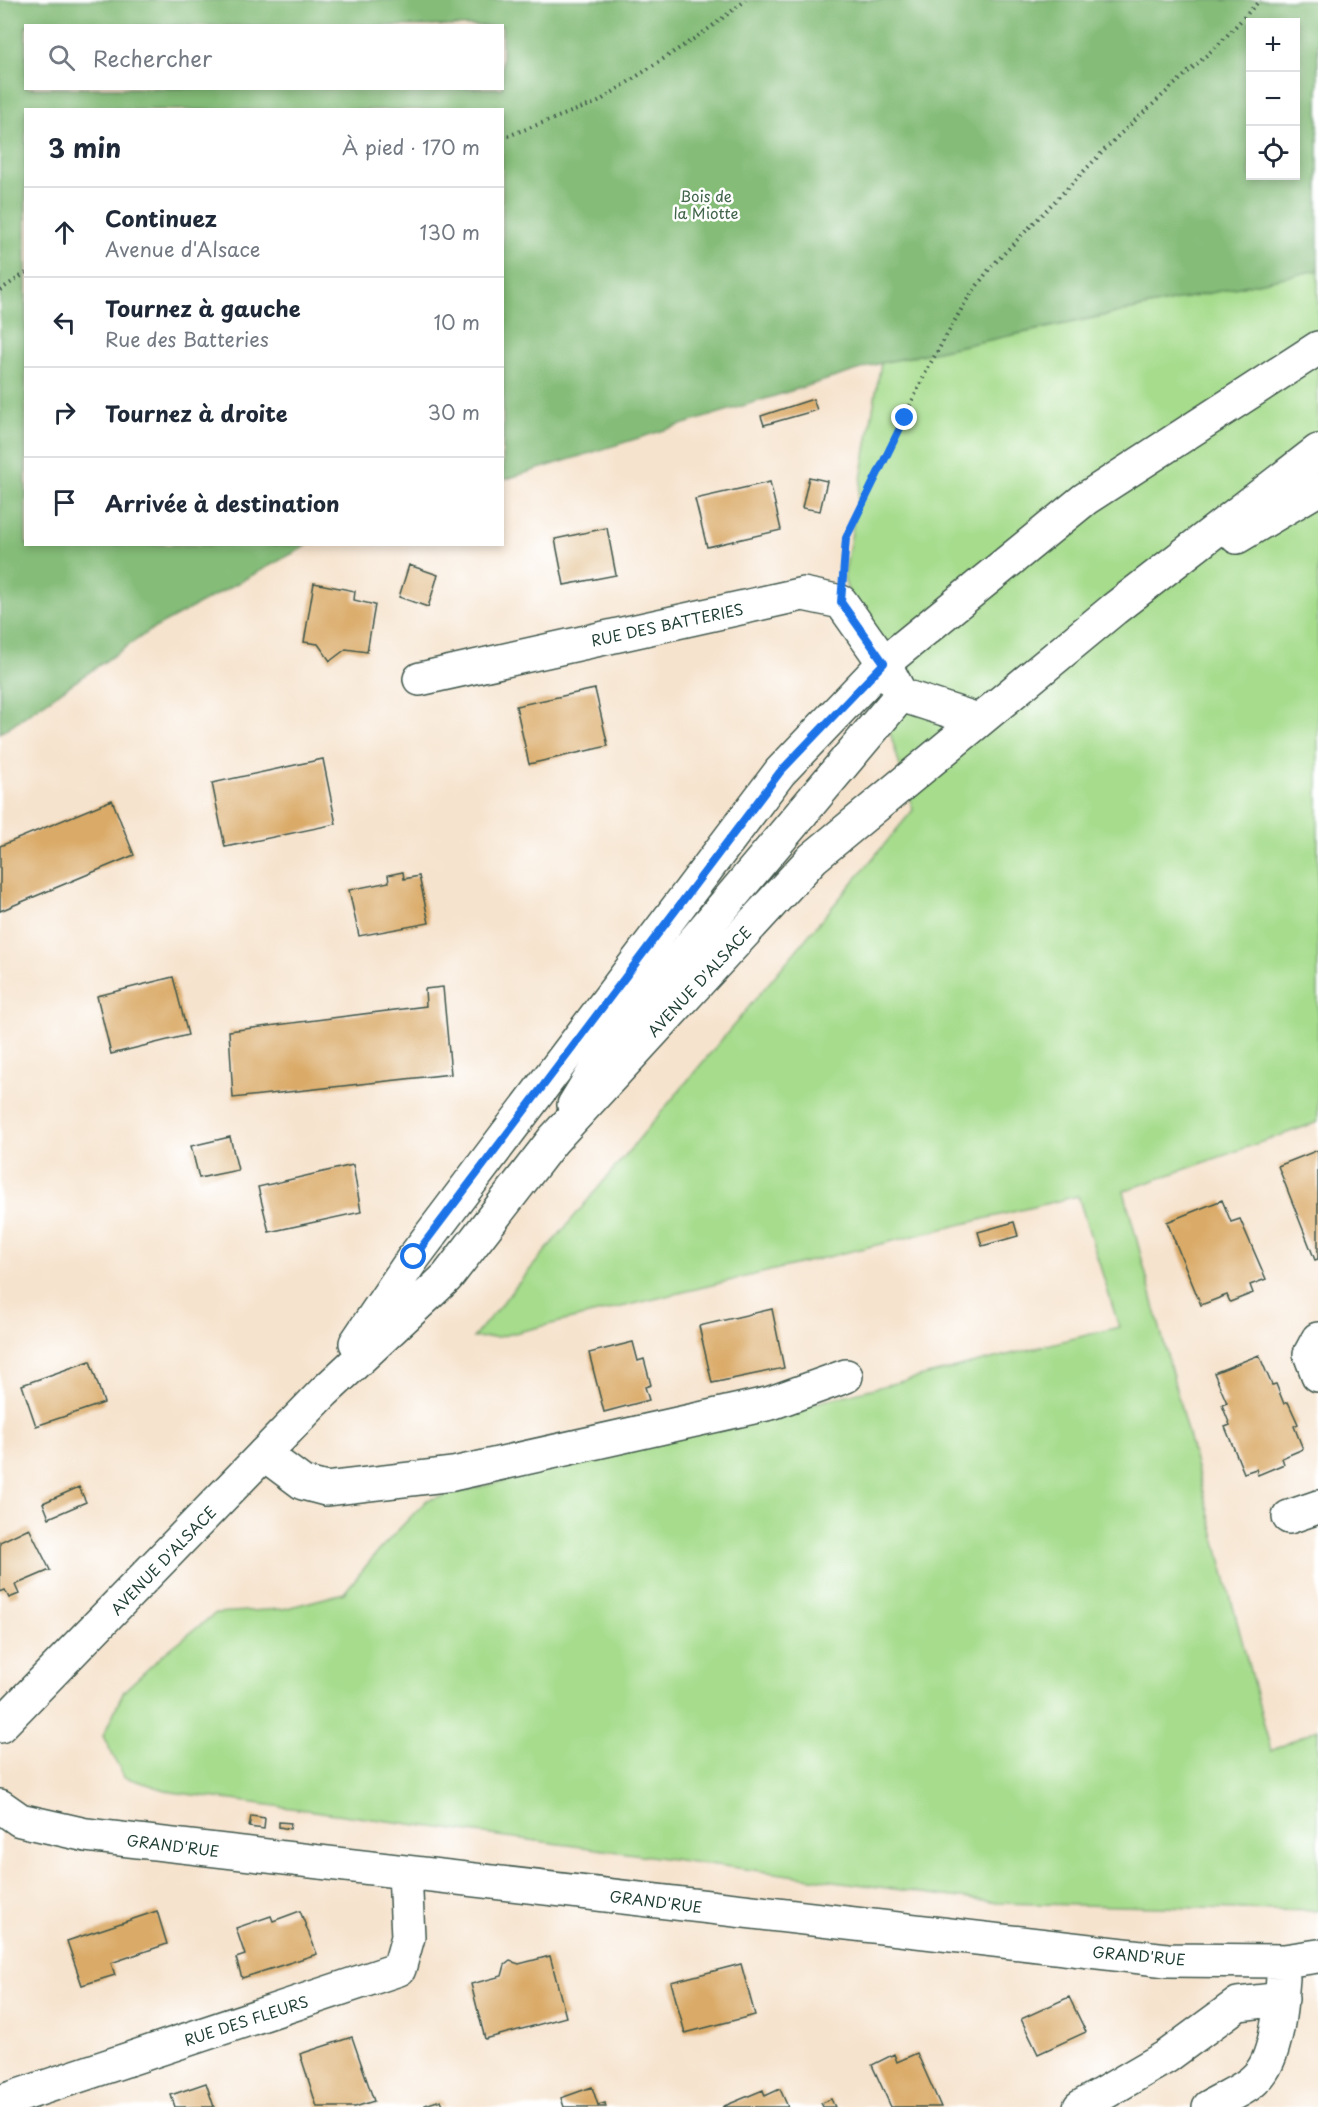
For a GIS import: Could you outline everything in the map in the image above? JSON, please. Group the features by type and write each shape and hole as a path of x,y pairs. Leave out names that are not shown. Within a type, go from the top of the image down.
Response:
{"main road":[{"name":"AVENUE D'ALSACE","path":"324,1392 414,1257 780,772 884,663 1085,499 1318,348"},
{"path":"1114,609 1318,451"},
{"path":"1114,609 1318,489"},
{"name":"RUE DES BATTERIES","path":"420,679 803,594 841,602"},
{"path":"841,602 884,663 901,694 978,720"},
{"name":"AVENUE D'ALSACE","path":"0,1726 324,1392 447,1277 552,1140 813,858 1114,609"},
{"path":"552,1140 621,1028 901,694"},
{"path":"1318,1339 1310,1354 1318,1375"},
{"path":"264,1454 303,1483 326,1489 453,1474 771,1403 846,1376"},
{"name":"GRAND'RUE","path":"0,1806 20,1820 86,1835 1167,1960 1284,1961 1318,1956"},
{"name":"RUE DES FLEURS","path":"0,2102 399,1969 408,1937 405,1872"},
{"path":"1209,2107 1257,2077 1271,2054 1282,1999 1284,1961"},
{"path":"1080,2107 1167,2057 1238,2004 1282,1999"}],"path":[{"path":"504,137 598,102 707,30 746,0"},
{"path":"841,602 846,538 929,366 966,302 990,268 1118,136 1220,43 1260,0"},
{"path":"0,290 24,274"}],"green space":[{"name":"Bois de la Miotte","path":"0,0 1318,0 1318,270 881,363 504,480 504,108 24,108 24,546 306,546 151,630 0,733"},
{"path":"1318,270 1318,1122 1124,1191 1271,1751 1318,1729 1318,1911 998,1903 172,1792 124,1777 103,1736 124,1691 166,1652 216,1613 283,1609 344,1593 379,1550 427,1500 1119,1327 1078,1196 498,1337 473,1338 913,810 844,578 881,363"}],"building":[{"path":"813,399 817,410 764,425 761,416"},
{"path":"809,477 827,481 820,511 802,508"},
{"path":"770,482 781,530 707,547 695,499"},
{"path":"607,528 616,575 564,585 555,539"},
{"path":"409,565 438,575 428,607 399,597"},
{"path":"314,583 355,591 354,600 375,605 367,652 346,649 330,661 318,644 304,642"},
{"path":"595,689 608,746 529,764 516,706"},
{"path":"323,759 336,824 225,847 212,783"},
{"path":"112,800 134,855 0,911 0,846"},
{"path":"403,872 404,879 419,876 429,923 359,936 349,890 389,882 388,875"},
{"path":"173,977 188,1035 111,1054 97,996"},
{"path":"443,987 451,1074 233,1098 229,1031 426,1006 425,989"},
{"path":"230,1137 238,1170 199,1178 191,1146"},
{"path":"1318,1150 1318,1259 1315,1260 1278,1166"},
{"path":"353,1165 361,1212 269,1232 258,1187"},
{"path":"1222,1200 1231,1222 1240,1219 1266,1279 1250,1285 1253,1293 1230,1302 1227,1295 1201,1305 1167,1222"},
{"path":"1014,1222 1018,1236 982,1246 978,1232"},
{"path":"772,1309 784,1368 712,1383 699,1326"},
{"path":"633,1342 638,1361 644,1359 651,1385 645,1387 649,1400 604,1412 589,1353"},
{"path":"1259,1355 1272,1385 1276,1384 1284,1404 1288,1402 1298,1424 1294,1426 1303,1449 1282,1458 1284,1464 1258,1475 1256,1469 1244,1473 1225,1427 1230,1425 1222,1405 1227,1403 1214,1373"},
{"path":"90,1361 104,1403 36,1426 22,1385"},
{"path":"79,1487 86,1502 49,1518 43,1503"},
{"path":"29,1528 50,1570 15,1585 19,1594 9,1598 5,1590 0,1592 0,1542"},
{"path":"251,1816 265,1818 264,1829 249,1827"},
{"path":"279,1822 291,1823 290,1829 279,1827"},
{"path":"157,1911 167,1944 111,1963 115,1975 82,1985 67,1941"},
{"path":"300,1911 317,1954 242,1978 236,1958 245,1955 236,1928 271,1916 273,1921"},
{"path":"550,1956 566,2017 485,2039 471,1984 502,1976 505,1965 510,1961 519,1964"},
{"path":"741,1964 755,2015 685,2033 671,1982"},
{"path":"1069,1997 1086,2032 1038,2054 1021,2019"},
{"path":"352,2037 374,2101 355,2107 317,2107 300,2054"},
{"path":"917,2053 941,2107 891,2107 872,2065 894,2054 897,2062"},
{"path":"206,2083 214,2107 175,2107 171,2095"},
{"path":"592,2087 598,2105 605,2103 606,2107 564,2107 561,2098"},
{"path":"780,2089 788,2107 722,2107 763,2090 765,2096"},
{"path":"831,2099 835,2107 823,2107 821,2103"},
{"path":"441,2100 444,2107 425,2107 425,2105"}],"route":[{"path":"414,1257 780,772 884,663 841,602 846,538 905,418"}]}
